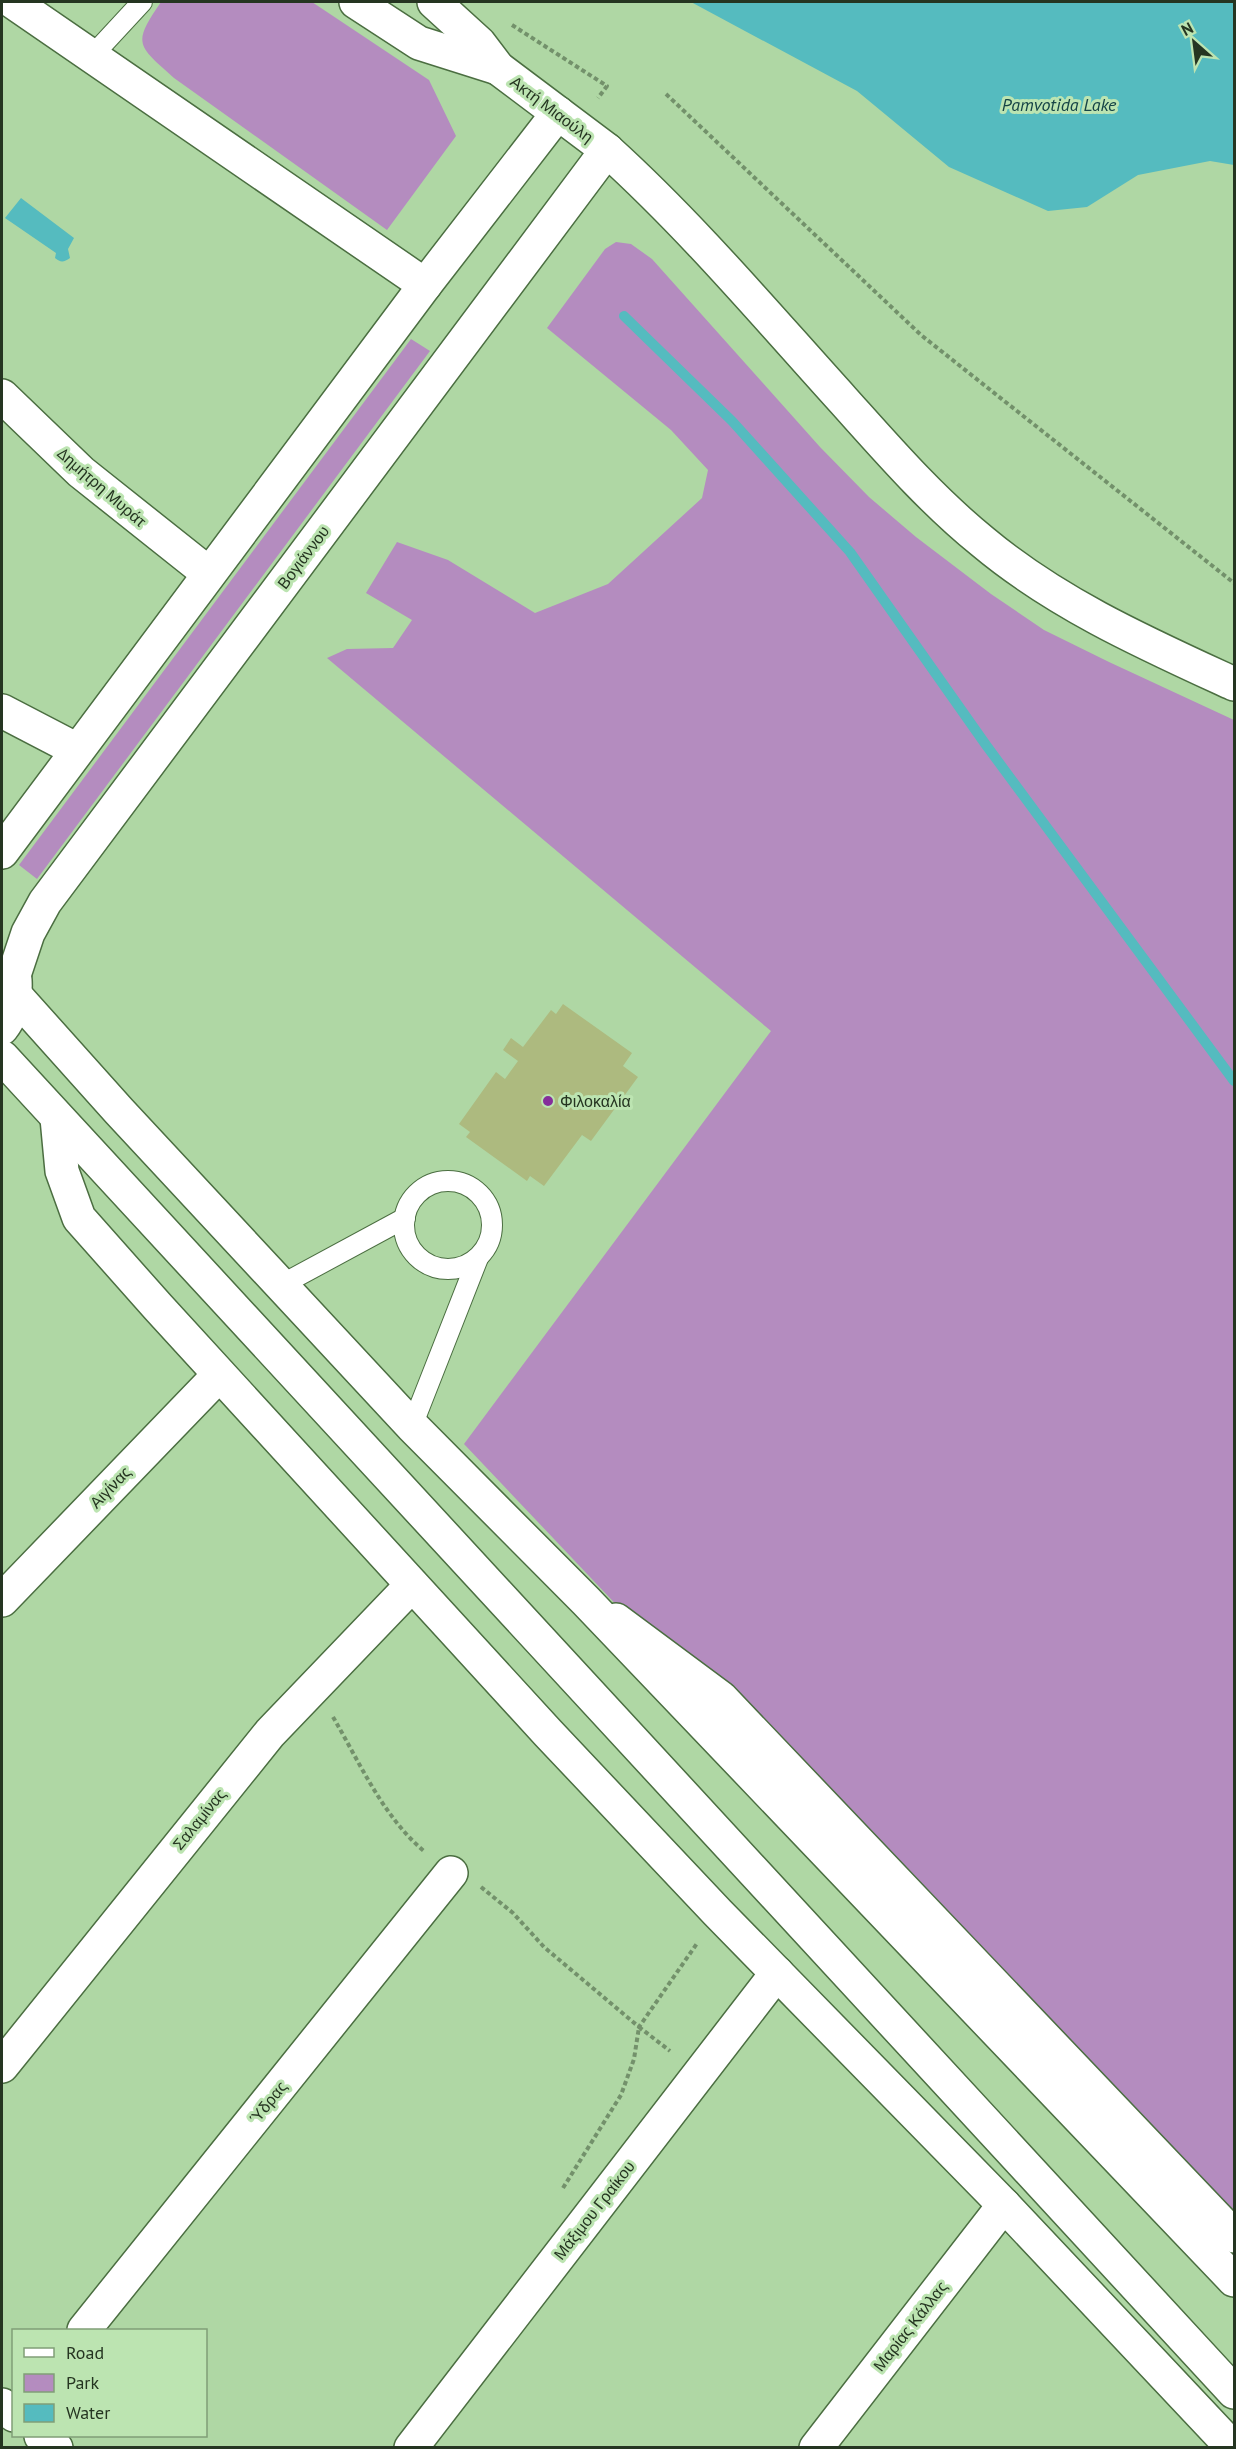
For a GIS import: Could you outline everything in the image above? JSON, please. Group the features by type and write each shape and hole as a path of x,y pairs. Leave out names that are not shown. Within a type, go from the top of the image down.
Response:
{"street":[{"path":"13,2 425,285"},
{"name":"Ακτή Μιαούλη","path":"356,2 419,43 498,68"},
{"name":"Ακτή Μιαούλη","path":"434,2 479,43 498,68 607,150 657,196 877,438 931,495 982,542 1029,577 1077,607 1234,684"},
{"path":"2,852 208,573 558,113"},
{"name":"Βογιάννου","path":"2,1028 9,1020 15,984 28,933 45,902 607,150"},
{"name":"Δημήτρη Μυράτ","path":"2,396 81,472 208,573"},
{"path":"2,711 77,750"},
{"path":"2,943 8,953 15,984 119,1111 412,1426 573,1587 1234,2280"},
{"path":"2,1057 1234,2391"},
{"path":"57,1118 62,1171 79,1218 548,1733 718,1912 1004,2205 1233,2448"},
{"name":"Αιγίνας","path":"2,1600 219,1374"},
{"name":"Σαλαμίνας","path":"2,2066 270,1733 412,1585"},
{"path":"573,1587 721,1698 1234,2236"},
{"name":"Ύδρας","path":"86,2329 452,1874"},
{"name":"Μάξιμου Γραίκου","path":"411,2448 777,1973"},
{"name":"Μαρίας Κάλλας","path":"816,2448 1004,2205"},
{"path":"41,2437 56,2448"}],"lane":[{"path":"92,56 142,2"},
{"path":"412,1426 478,1258 487,1246 492,1232 491,1216 486,1203 476,1191 463,1184 448,1181 433,1184 420,1192 410,1204 405,1218 408,1245 416,1255 425,1264 450,1270 464,1266 478,1258"},
{"path":"281,1286 405,1218"}],"path":[{"path":"505,20 607,86"},
{"path":"666,94 921,335 1234,583"},
{"path":"315,1686 388,1811 422,1849 452,1874 480,1886 513,1913 544,1947 699,2074"},
{"path":"561,2190 621,2095 634,2059 639,2027 718,1912"}],"green space":[{"path":"161,2 312,2 429,80 456,136 387,230 174,78 152,58 146,51 143,36"},
{"path":"616,242 631,244 652,259 820,447 869,497 916,537 991,594 1044,630 1234,720 1234,2248 464,1444 771,1031 327,658 347,649 393,648 412,620 366,593 397,542 448,560 535,613 608,584 702,498 708,470 671,430 547,328 605,249"},
{"path":"411,339 430,351 37,879 19,865"}],"water":[{"name":"Pamvotida Lake","path":"691,2 1234,2 1234,165 1210,161 1138,175 1087,207 1048,211 949,167 857,91"},
{"path":"21,198 74,238 68,249 70,258 57,260 56,253 5,218"}],"building":[{"name":"Φιλοκαλία","path":"563,1004 632,1053 623,1066 638,1077 591,1141 582,1135 544,1186 530,1176 527,1181 466,1137 470,1132 459,1124 496,1072 505,1079 518,1061 503,1050 511,1038 523,1047 551,1010 556,1014"}],"waterway":[{"path":"624,316 732,421 850,552 986,745 1234,1081"}],"place":[{"name":"Φιλοκαλία","path":"548,1101"}]}
